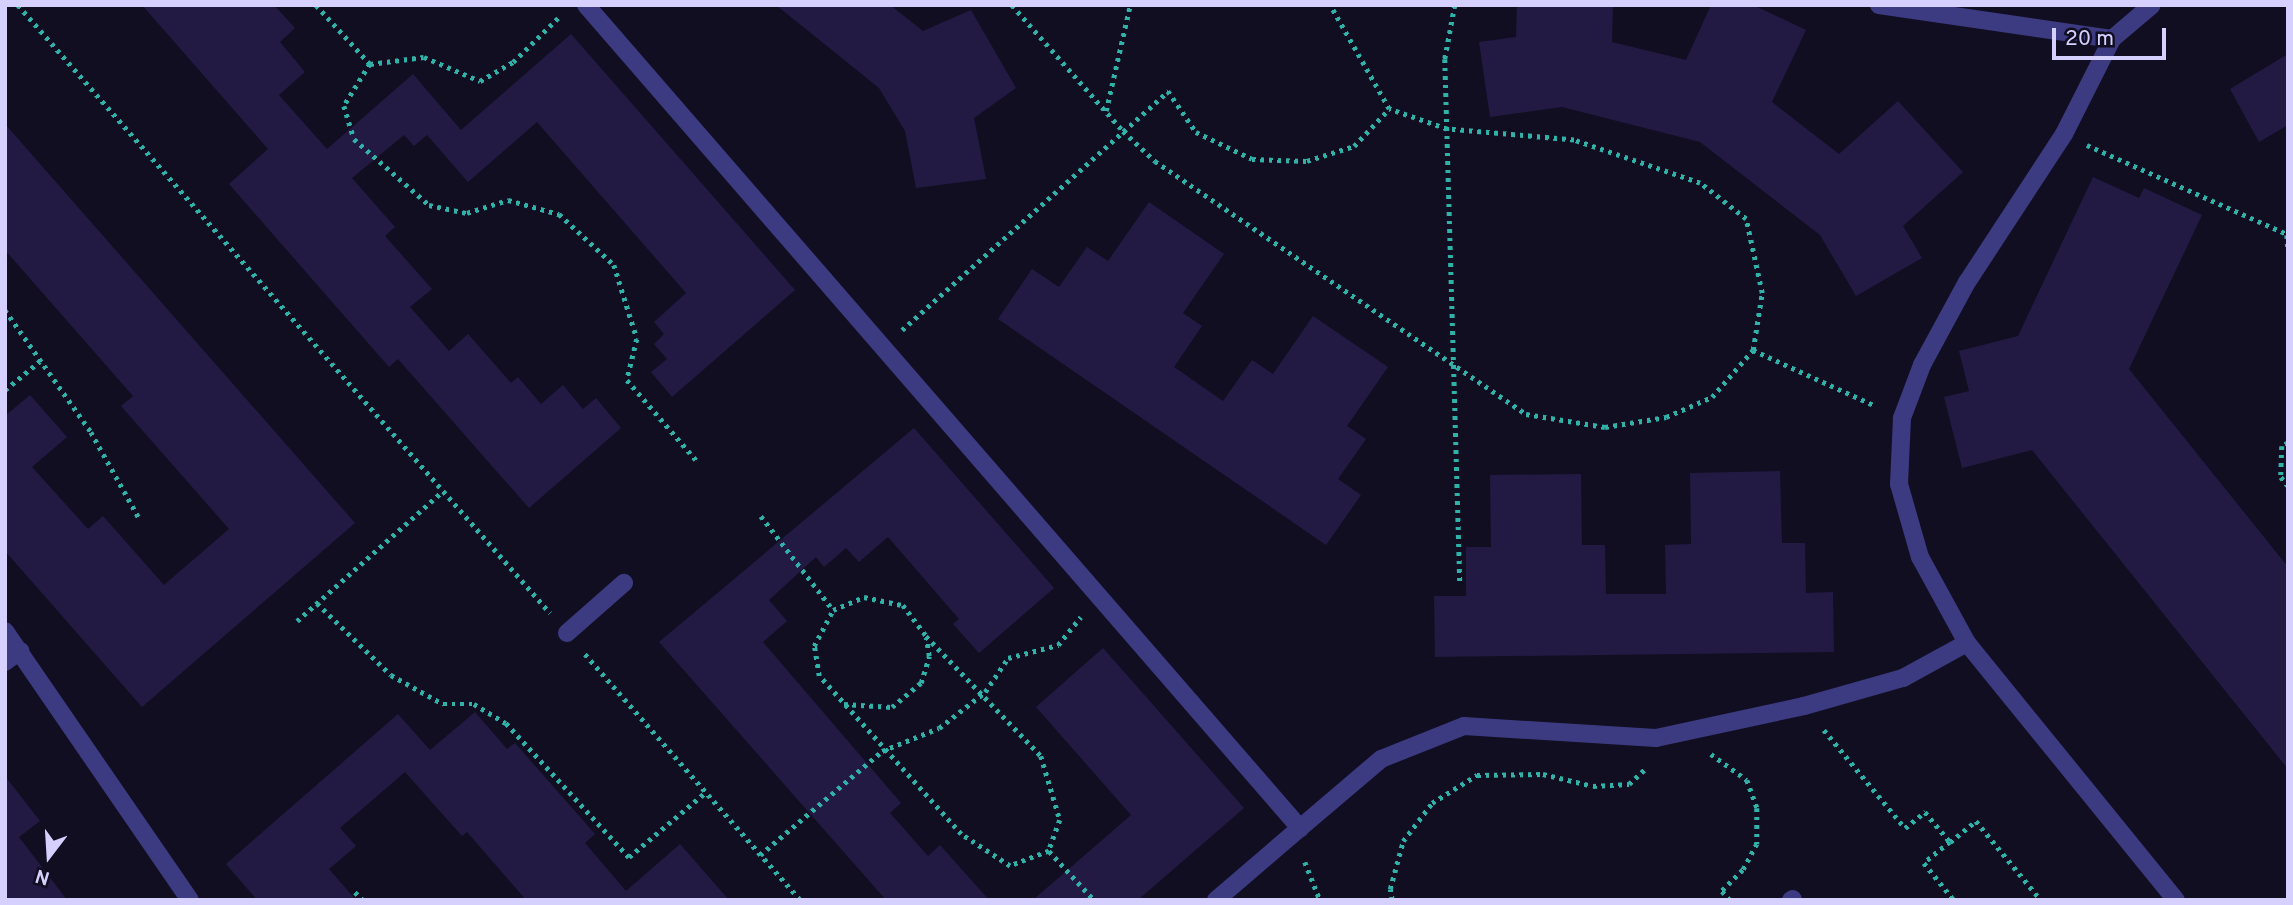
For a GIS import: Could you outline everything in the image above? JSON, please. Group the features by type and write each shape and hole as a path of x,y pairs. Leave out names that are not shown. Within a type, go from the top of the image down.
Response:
{"lane":[{"path":"586,5 1300,828"},
{"path":"1879,5 2112,39"},
{"path":"2152,5 2112,39 2064,134 1967,282 1922,365 1902,418 1899,484 1920,557 1967,643 2176,900"},
{"path":"567,633 624,583"},
{"path":"5,631 13,657 190,900"},
{"path":"1216,900 1381,759 1464,726 1656,738 1804,706 1903,678 1967,643"}],"path":[{"path":"18,5 800,900"},
{"path":"316,5 370,64"},
{"path":"1012,5 1123,131 1155,161 1454,368 1526,414 1605,427 1666,417 1712,397 1753,349 1762,293 1746,219 1700,183 1574,141 1447,130 1389,110 1330,5"},
{"path":"1105,111 1130,5"},
{"path":"1455,5 1445,60 1460,583"},
{"path":"370,64 424,57 480,81 513,62 563,13"},
{"path":"370,64 344,106 354,139 429,205 467,213 508,200 559,214 614,265 637,339 627,380 697,461"},
{"path":"883,347 1168,91 1196,132 1252,159 1307,161 1354,146 1389,110"},
{"path":"2064,134 2287,234 2288,251"},
{"path":"5,310 91,432 139,517"},
{"path":"1753,349 1902,418"},
{"path":"5,390 40,360"},
{"path":"2288,443 2282,446 2281,477 2288,486"},
{"path":"297,621 443,491"},
{"path":"761,516 833,610"},
{"path":"760,855 882,751 939,728 985,692 1008,658 1058,645 1099,596"},
{"path":"864,597 903,605 926,636 985,692 1041,756 1060,820 1049,851 1010,866 961,834 882,751 819,677 814,646 833,610 864,597"},
{"path":"317,603 391,675 443,704 474,704 506,723 629,857 706,792"},
{"path":"844,704 892,707 921,683 929,656 926,636"},
{"path":"1804,706 1905,828 1925,812 1950,842"},
{"path":"1392,900 1390,889 1403,841 1432,803 1477,775 1543,774 1593,786 1629,784 1664,753 1656,738"},
{"path":"1699,754 1710,754 1746,780 1757,808 1757,844 1743,870 1722,891 1730,900"},
{"path":"1954,900 1924,863 1976,821 2041,900"},
{"path":"1300,828 1306,874 1320,900"},
{"path":"1049,851 1094,900"},
{"path":"355,892 363,900"}],"building":[{"path":"142,5 274,5 295,28 280,42 305,72 279,95 327,149 413,74 461,130 571,34 795,290 672,397 651,372 667,359 654,344 664,334 654,322 686,293 537,122 468,182 427,135 414,146 404,135 352,178 395,227 385,236 432,289 410,307 449,351 468,334 511,383 518,377 541,404 563,385 583,409 596,398 621,428 529,508 398,359 389,367 229,184 268,149"},
{"path":"776,5 890,5 923,31 971,10 1016,88 974,118 986,179 916,188 905,131 879,88"},
{"path":"1517,5 1613,5 1612,42 1686,60 1711,5 1753,5 1806,30 1772,102 1839,154 1898,101 1963,172 1903,226 1922,258 1856,296 1820,235 1700,142 1562,107 1490,117 1479,42 1516,37"},
{"path":"2288,54 2288,125 2259,142 2230,89"},
{"path":"5,124 355,523 142,707 5,551 5,416 30,395 67,437 32,467 88,529 103,516 164,585 229,529 121,406 133,396 5,250"},
{"path":"2093,177 2139,198 2144,188 2202,215 2129,369 2288,567 2288,769 2032,450 1962,468 1944,397 1969,391 1959,351 2018,336"},
{"path":"1149,202 1224,254 1183,313 1202,326 1174,367 1223,401 1252,360 1273,374 1313,316 1388,367 1347,426 1366,439 1338,479 1361,495 1326,545 998,319 1032,269 1059,287 1087,247 1108,261"},
{"path":"914,428 1054,588 979,653 953,624 959,619 888,537 859,562 846,548 824,567 816,557 769,600 787,621 763,642 901,803 890,813 928,856 940,845 989,900 886,900 659,642"},
{"path":"1780,471 1782,543 1805,543 1806,593 1833,592 1834,652 1435,657 1434,596 1466,596 1466,547 1491,547 1490,475 1581,474 1582,545 1605,545 1606,594 1666,594 1665,545 1691,544 1690,473"},
{"path":"1103,648 1244,808 1138,900 1033,900 1131,815 1036,707"},
{"path":"475,712 507,749 515,743 595,834 585,843 626,891 680,844 729,900 526,900 467,832 462,836 405,772 340,828 356,846 329,869 356,900 257,900 226,864 398,714 430,750"},
{"path":"5,776 40,821 19,837 67,900 5,900"}]}
